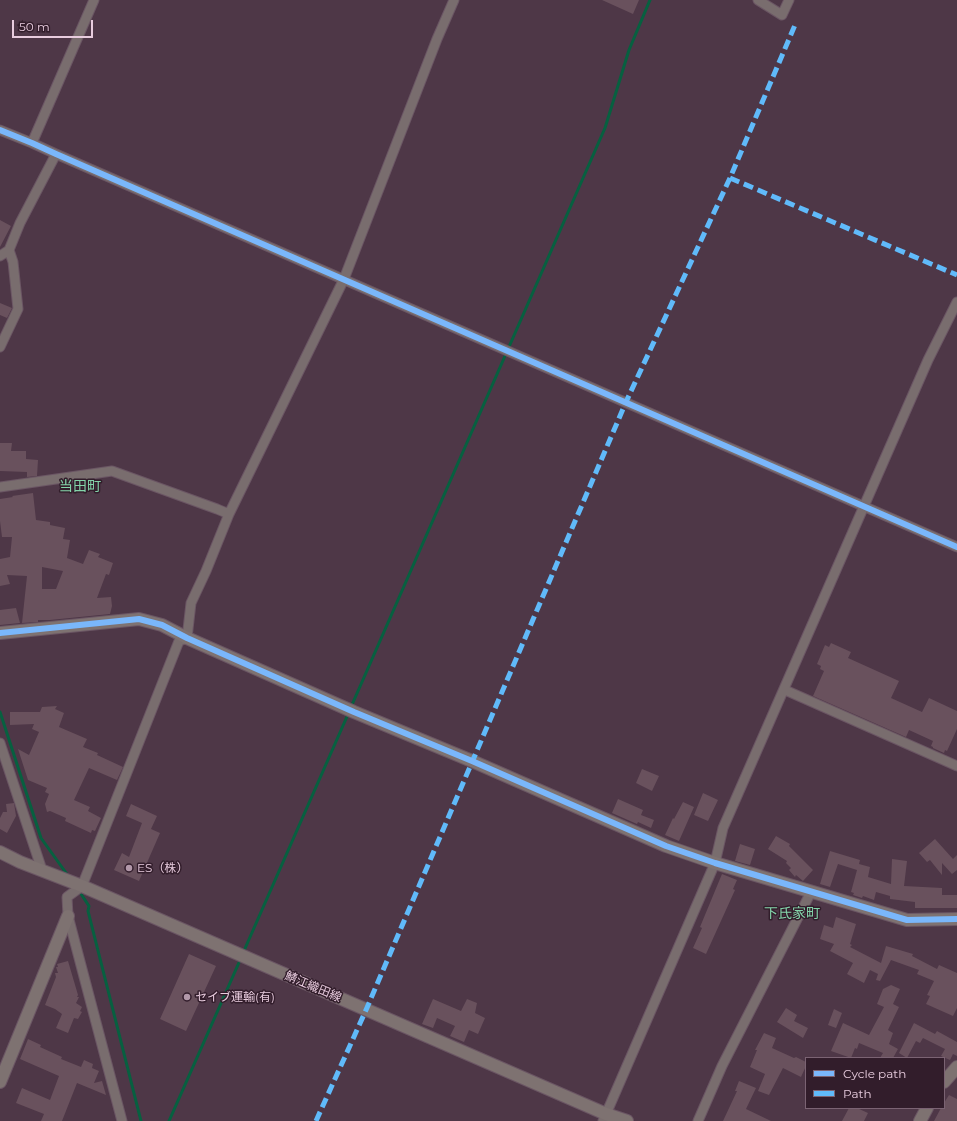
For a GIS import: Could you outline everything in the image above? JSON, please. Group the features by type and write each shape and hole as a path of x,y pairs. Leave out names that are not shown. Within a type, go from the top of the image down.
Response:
{"street":[{"path":"32,143 94,0"},
{"path":"187,638 191,603 206,571 229,514 344,279 434,46 454,0"},
{"path":"758,0 782,15 789,0"},
{"path":"0,130 957,547"},
{"path":"0,256 8,250 20,222 56,154"},
{"path":"0,347 18,309 13,262 8,250"},
{"path":"604,1117 715,863 723,828 928,360 957,302"},
{"path":"0,487 112,471 229,514"},
{"path":"0,633 139,619 162,625 187,638 666,846 715,863 907,920 957,919"},
{"path":"122,1121 68,916 67,898 82,886 179,641 187,638"},
{"path":"784,690 957,766"},
{"path":"0,743 42,870"},
{"name":"鯖江織田線","path":"0,852 242,956 604,1117 626,1121"},
{"path":"698,1121 722,1066 811,892"},
{"path":"0,1082 68,916"},
{"path":"945,1081 957,1067"},
{"path":"920,1121 926,1109"}],"building":[{"path":"602,0 639,0 633,14"},
{"path":"0,220 11,226 0,247"},
{"path":"0,303 12,308 7,318 0,315"},
{"path":"0,443 12,443 11,451 26,451 26,459 38,460 37,476 27,477 27,472 0,471"},
{"path":"33,493 36,520 50,522 50,525 65,528 63,539 70,540 67,558 83,564 89,550 100,554 98,557 113,563 109,575 106,574 97,598 111,597 112,606 110,614 38,620 38,622 22,623 27,576 7,575 10,584 0,586 0,559 10,557 12,537 2,537 0,499 13,497 12,496","holes":["42,567 63,571 56,589 42,589"]},
{"path":"16,608 20,623 0,625 0,610"},
{"path":"831,643 851,652 848,658 899,681 891,698 922,712 929,698 957,711 957,729 947,751 945,750 944,753 933,748 931,746 933,741 909,730 906,737 813,696 824,671 820,669 821,666 817,664 825,645 829,647"},
{"path":"57,706 55,709 64,713 59,727 87,739 83,747 98,753 97,755 123,767 117,780 89,768 74,800 90,807 88,811 101,818 95,831 92,830 91,833 65,821 66,818 50,811 47,812 45,804 49,794 45,792 47,788 28,780 18,749 29,755 39,732 32,729 34,724 10,725 10,712 40,712 42,707"},
{"path":"642,769 659,776 652,791 636,783"},
{"path":"703,793 718,800 708,821 694,815"},
{"path":"618,799 643,810 641,815 654,820 651,828 638,822 637,824 612,813"},
{"path":"683,802 694,807 679,841 665,835"},
{"path":"14,803 16,816 7,833 0,829 0,818 3,812 7,812 6,804"},
{"path":"131,804 157,816 151,829 160,833 139,881 114,870 122,853 129,857 142,823 126,816"},
{"path":"776,836 790,844 789,846 813,870 803,881 796,875 795,877 789,870 791,868 786,863 787,861 768,849"},
{"path":"935,839 953,859 957,855 957,870 952,874 942,863 942,875 930,860 927,862 919,853"},
{"path":"740,844 755,849 750,865 735,861"},
{"path":"830,851 860,860 859,864 870,867 868,877 891,884 892,859 907,861 904,886 942,888 942,895 957,895 957,908 915,908 915,902 890,899 890,896 876,892 874,900 863,896 862,898 853,895 854,893 851,892 857,870 838,864 830,887 820,884"},
{"path":"722,874 737,880 733,889 735,890 706,954 693,948"},
{"path":"836,917 856,924 850,944 852,945 850,947 881,963 886,946 913,954 912,956 937,969 939,965 957,973 957,1008 953,1016 926,1004 930,996 927,995 934,981 917,974 919,970 891,960 880,981 876,980 878,974 870,970 864,983 847,974 853,963 830,951 834,944 820,939 824,925 833,928"},
{"path":"189,954 216,966 186,1031 160,1019"},
{"path":"68,961 78,995 77,997 79,997 76,1003 82,1007 80,1011 82,1012 78,1019 74,1018 68,1033 56,1028 62,1014 45,1005 56,977 55,973 58,973 56,967 58,967 57,964"},
{"path":"891,985 900,989 893,1004 899,1007 888,1030 893,1033 889,1044 898,1049 894,1057 881,1057 883,1053 859,1043 851,1057 831,1051 843,1023 869,1035 884,1007 877,1004 883,989"},
{"path":"433,999 461,1011 467,999 477,1003 475,1013 485,1018 478,1034 469,1030 464,1042 450,1036 455,1026 437,1018 433,1028 422,1024"},
{"path":"786,1008 797,1015 794,1021 808,1028 803,1038 777,1022"},
{"path":"834,1009 842,1013 836,1028 828,1025"},
{"path":"914,1023 935,1034 937,1031 957,1042 957,1056 953,1054 950,1060 941,1056 945,1049 923,1038 920,1043 916,1041 908,1057 899,1053"},
{"path":"764,1033 776,1038 772,1048 805,1062 805,1068 801,1077 783,1068 769,1095 758,1091 765,1074 750,1067 757,1050 755,1050"},
{"path":"28,1039 41,1045 40,1047 62,1057 61,1059 81,1067 84,1060 93,1064 92,1068 99,1071 94,1083 102,1081 106,1095 77,1083 62,1121 41,1121 44,1114 16,1103 22,1088 50,1100 59,1076 20,1059"},
{"path":"739,1081 756,1088 746,1109 771,1121 723,1121 737,1091 735,1091"},
{"path":"949,1095 957,1099 957,1121 934,1121 940,1109 945,1109 945,1101"},
{"path":"848,1109 859,1109 868,1113 864,1121 842,1121"}],"waterway":[{"path":"351,707 605,128 629,50 650,0"},
{"path":"0,712 41,838 69,877"},
{"path":"243,953 349,712"},
{"path":"79,891 89,906 88,911 141,1121"},
{"path":"169,1121 241,958"}],"marked path":[{"path":"316,1121 366,1010 626,402 730,178 795,25"},
{"path":"730,178 957,275"}],"cycle path":[{"path":"0,130 957,547"},
{"path":"0,633 139,619 162,625 187,638 354,712 472,761 666,846 715,863 907,920 957,919"}],"place":[{"name":"ES（株）","path":"129,868"},
{"name":"セイブ運輸(有)","path":"187,997"}],"district":[{"name":"当田町","path":"80,487"},
{"name":"下氏家町","path":"792,914"}]}
